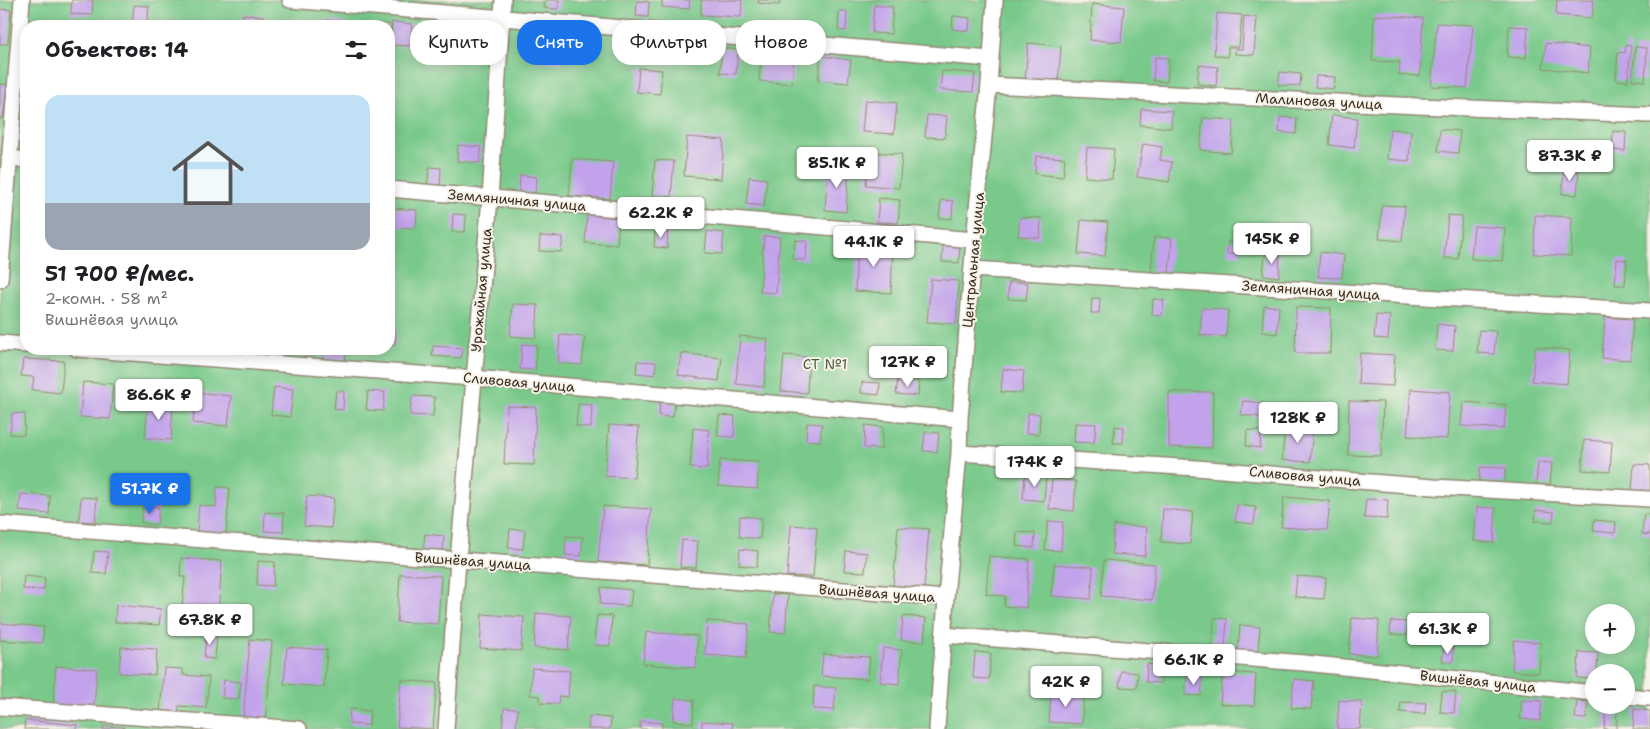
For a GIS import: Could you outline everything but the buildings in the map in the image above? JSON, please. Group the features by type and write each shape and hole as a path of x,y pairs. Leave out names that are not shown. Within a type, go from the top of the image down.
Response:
{"street":[{"path":"20,20 22,0"},
{"path":"290,0 990,59"},
{"name":"Урожайная улица","path":"446,729 473,378 490,198 503,0"},
{"name":"Центральная улица","path":"937,729 974,240 995,0"},
{"path":"0,280 20,24"},
{"name":"Малиновая улица","path":"989,84 1418,106 1650,115"},
{"path":"9,158 20,159"},
{"name":"Земляничная улица","path":"395,190 974,240"},
{"name":"Земляничная улица","path":"972,269 1650,311"},
{"path":"0,343 20,345"},
{"name":"Сливовая улица","path":"159,355 473,378 960,419"},
{"name":"Сливовая улица","path":"959,453 1196,468 1434,487 1650,499"},
{"name":"Вишнёвая улица","path":"0,524 946,598"},
{"name":"Вишнёвая улица","path":"944,635 1304,663 1585,692"},
{"path":"1635,697 1650,698"},
{"path":"0,707 299,729"}],"green space":[{"name":"СТ №1","path":"0,0 1650,0 1650,729 0,729"}]}
